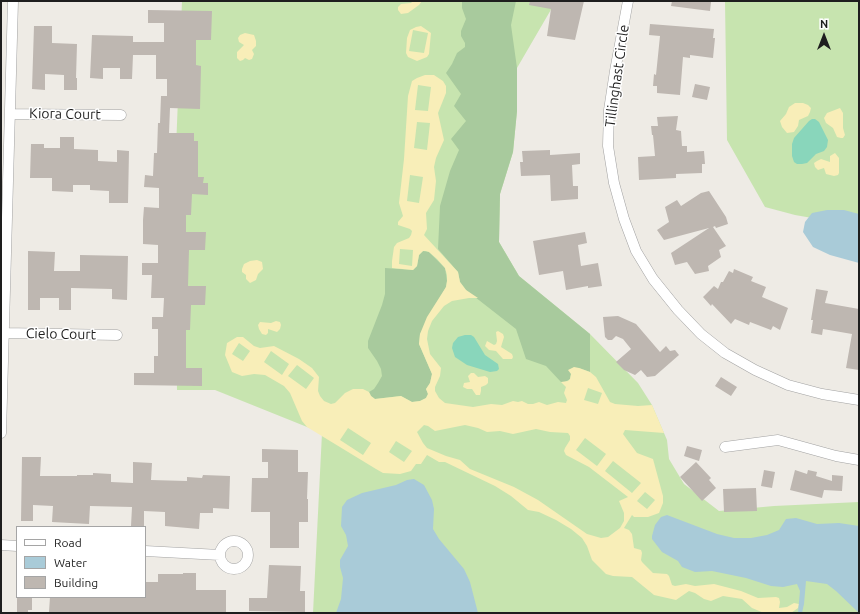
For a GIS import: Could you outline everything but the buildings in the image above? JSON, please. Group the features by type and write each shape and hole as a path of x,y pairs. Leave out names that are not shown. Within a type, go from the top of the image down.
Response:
{"street":[{"path":"1,434 13,1"},
{"name":"Tillinghast Circle","path":"628,1 609,110 608,146 614,183 624,219 636,250 653,279 678,310 701,334 725,353 755,370 788,385 822,394 859,400"},
{"name":"Kiora Court","path":"10,114 121,115"},
{"name":"Cielo Court","path":"4,333 117,335"},
{"path":"725,447 778,440 836,456 859,460"},
{"path":"1,545 16,546"},
{"path":"146,551 220,555"}],"green space":[{"path":"182,1 556,1 517,68 517,111 513,152 500,194 499,242 519,276 590,334 638,383 652,405 667,440 669,459 684,484 719,511 774,506 859,502 859,613 313,613 322,433 215,390 177,390 174,197"},
{"path":"462,1 516,1 511,25 517,68 517,111 513,152 500,194 499,242 519,276 590,334 590,372 579,368 571,374 570,379 565,382 561,382 546,366 526,359 516,329 466,290 460,282 458,272 438,249 440,206 450,171 459,150 451,139 466,121 454,106 461,94 446,73 457,53 465,47 465,43 461,36 461,31 466,19 462,8"},
{"path":"725,1 859,1 859,230 835,222 795,215 765,207 727,140"},
{"path":"812,119 819,122 828,140 827,147 824,151 816,154 807,163 797,164 794,162 792,156 792,144 794,138"},
{"path":"423,251 429,252 445,268 447,281 446,287 420,334 419,344 432,374 430,383 426,389 428,394 426,398 420,401 412,402 401,396 375,399 369,392 374,389 382,376 381,369 377,361 368,348 368,341 385,294 385,268 413,270 417,266 419,255"},
{"path":"471,335 474,337 485,355 498,364 499,369 497,371 490,372 467,365 455,357 452,348 453,343 458,337"}],"sand":[{"path":"413,1 422,1 408,13 401,14 398,7 401,4 411,3"},
{"path":"421,26 431,33 429,54 427,57 417,61 408,57 406,53 407,38 410,30","holes":["413,30 428,33 424,53 409,51"]},
{"path":"245,33 254,35 256,46 252,50 254,54 252,59 249,60 245,58 240,61 237,58 237,52 244,45 239,42 238,38 240,35"},
{"path":"425,75 434,75 443,81 446,86 446,93 438,113 444,140 436,158 434,167 436,181 434,200 426,213 427,229 424,235 458,272 460,282 466,290 478,298 452,301 444,306 432,321 428,331 427,339 430,354 441,368 440,376 435,387 435,391 439,398 445,403 473,407 491,404 502,405 513,401 522,401 528,404 539,402 547,405 558,402 566,403 567,400 564,393 566,387 561,382 568,381 570,379 571,374 568,370 574,367 590,372 596,377 610,402 615,404 638,406 652,405 664,433 625,430 623,434 637,453 653,459 663,496 663,503 659,513 648,517 634,517 632,515 624,528 629,530 632,534 634,548 641,550 642,562 653,573 667,574 672,585 675,586 686,584 695,586 714,584 741,591 758,598 776,597 779,598 779,608 787,607 794,603 799,604 798,608 791,613 764,613 752,608 742,599 723,596 711,601 689,591 676,600 654,595 632,577 606,574 592,560 587,546 582,538 571,529 539,512 528,510 511,496 495,486 445,462 439,462 427,455 421,464 416,464 411,471 400,474 383,473 307,427 302,421 290,393 284,386 265,375 254,374 242,376 232,372 225,355 227,343 237,337 243,337 254,346 260,348 274,346 299,359 312,368 319,377 318,391 320,396 324,401 331,404 335,403 345,393 353,389 363,389 369,392 375,399 401,396 412,402 420,401 426,398 428,394 426,389 430,383 432,374 419,344 420,334 427,317 446,287 447,275 445,268 437,259 426,251 423,251 419,255 417,266 413,270 392,268 394,247 397,243 409,238 412,231 398,225 398,222 403,216 399,203 404,159 408,96 412,81","holes":["418,85 431,87 428,111 415,110","417,122 430,123 427,150 414,148","410,175 423,177 419,203 407,201","400,249 413,250 412,266 399,264","239,343 250,351 243,361 232,354","271,351 289,364 282,375 264,362","297,365 314,378 306,389 288,376","588,388 602,393 598,404 584,400","424,425 435,431 465,425 487,432 500,431 513,434 536,429 550,432 568,433 570,440 564,451 566,455 589,467 628,497 619,501 624,513 624,521 620,528 608,537 601,538 587,534 538,500 514,487 470,469 460,460 427,448 417,432","348,428 371,443 363,455 340,440","585,438 606,454 597,466 576,450","396,441 412,451 404,462 389,452","613,461 641,483 632,493 605,471","645,492 655,500 647,509 637,501"]},
{"path":"795,103 803,103 808,105 811,108 810,112 808,116 799,120 798,126 794,132 787,133 782,127 780,121 786,114 789,107"},
{"path":"840,108 843,113 843,128 845,135 843,138 837,137 833,128 826,123 824,118 827,113"},
{"path":"835,153 839,158 838,175 834,176 826,174 824,168 818,170 815,167 814,163 821,159 830,162 830,156"},
{"path":"257,260 262,262 263,269 258,274 256,280 250,283 246,279 246,275 242,272 242,269 244,264"},
{"path":"276,321 280,322 281,325 277,332 268,329 268,333 266,335 262,334 258,325 260,322 271,323"},
{"path":"498,331 503,334 504,337 501,347 512,354 512,359 503,359 496,351 489,350 485,346 487,341 494,345 496,344 496,332"},
{"path":"471,373 474,373 478,377 485,376 488,378 488,383 481,387 480,395 476,395 472,389 463,387 464,383 470,382 468,376"}],"water":[{"path":"827,210 844,210 859,214 859,263 830,255 813,247 803,232 805,222 812,213"},
{"path":"414,479 424,485 432,500 434,509 433,529 439,539 464,569 470,582 478,613 336,613 341,599 343,578 340,560 348,546 346,535 341,526 342,507 347,500 362,493"},
{"path":"667,515 717,534 734,538 751,538 767,535 779,530 786,519 796,518 817,524 839,523 859,526 859,613 827,584 806,581 802,613 798,613 800,591 797,584 783,587 771,586 746,578 712,571 695,572 682,567 678,561 662,552 652,539 655,525 661,517"}]}
